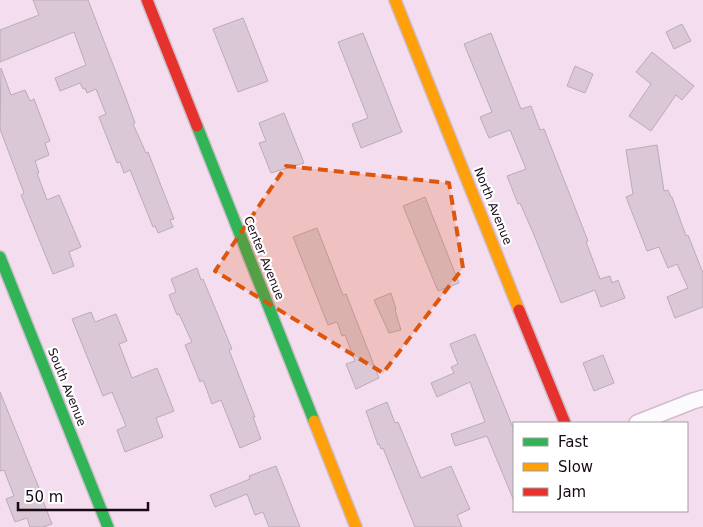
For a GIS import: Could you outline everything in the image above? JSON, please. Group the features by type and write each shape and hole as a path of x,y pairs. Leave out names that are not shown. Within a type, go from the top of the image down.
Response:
{"street":[{"name":"Center Avenue","path":"147,0 356,527"},
{"name":"North Avenue","path":"394,0 565,422"},
{"name":"South Avenue","path":"0,257 108,527"},
{"path":"640,422 703,398"}],"highlighted area":[{"path":"286,166 449,183 463,268 383,373 215,271"}],"building":[{"path":"33,0 88,0 135,123 133,124 146,153 148,152 174,219 170,220 173,227 158,233 155,226 153,227 130,170 124,173 120,162 117,163 99,117 106,114 96,89 87,93 80,83 60,91 55,78 86,65 74,32 0,62 0,30 39,15"},
{"path":"243,18 268,81 238,92 213,29"},
{"path":"682,24 691,41 674,49 666,32"},
{"path":"363,33 402,132 361,148 352,124 368,118 338,42"},
{"path":"491,33 521,109 531,106 540,130 544,129 588,241 586,242 600,279 610,276 612,283 618,280 625,298 601,307 595,290 561,303 534,235 520,203 518,204 507,176 526,169 510,130 489,138 480,117 492,112 464,44"},
{"path":"652,52 694,86 682,100 676,95 651,131 629,116 651,84 636,72"},
{"path":"575,66 593,74 585,93 567,86"},
{"path":"1,68 11,95 25,90 30,101 34,99 50,141 45,143 49,155 35,161 39,173 37,173 47,200 59,195 81,247 69,252 74,266 53,274 21,195 24,193 0,129"},
{"path":"284,113 304,163 271,173 259,143 266,141 259,123"},
{"path":"657,145 664,191 668,190 672,197 686,236 688,235 703,273 703,307 675,318 667,297 688,288 677,264 668,268 659,247 647,251 626,197 633,194 626,150"},
{"path":"425,197 459,283 438,291 403,206"},
{"path":"317,228 343,295 346,294 379,378 356,389 346,364 355,361 345,335 342,336 337,322 328,325 293,237"},
{"path":"197,268 232,349 229,350 255,417 253,417 261,439 240,448 221,400 212,404 203,380 200,382 185,345 192,342 179,314 177,315 169,295 176,292 171,279"},
{"path":"391,293 401,330 389,333 374,300"},
{"path":"91,312 95,322 116,314 127,341 119,344 132,378 157,368 174,411 156,418 163,437 125,452 117,430 126,426 112,392 103,396 72,319"},
{"path":"475,334 513,428 513,499 487,436 455,446 451,434 485,422 470,382 437,397 431,383 454,373 451,367 458,364 450,344"},
{"path":"603,355 614,383 594,391 583,363"},
{"path":"0,392 52,524 43,527 30,527 27,518 15,522 6,499 14,496 4,470 0,471"},
{"path":"387,402 395,423 398,422 421,478 451,466 470,509 457,515 462,527 415,527 383,448 381,449 378,445 366,411"},
{"path":"276,466 300,527 269,527 263,512 255,515 247,494 215,507 210,495 250,479 249,476"}],"traffic: fast":[{"path":"197,126 314,421"},
{"path":"0,257 108,527"}],"traffic: slow":[{"path":"395,0 519,310"},
{"path":"314,421 356,527"}],"traffic: jam":[{"path":"147,0 197,126"},
{"path":"519,310 565,422"}]}
